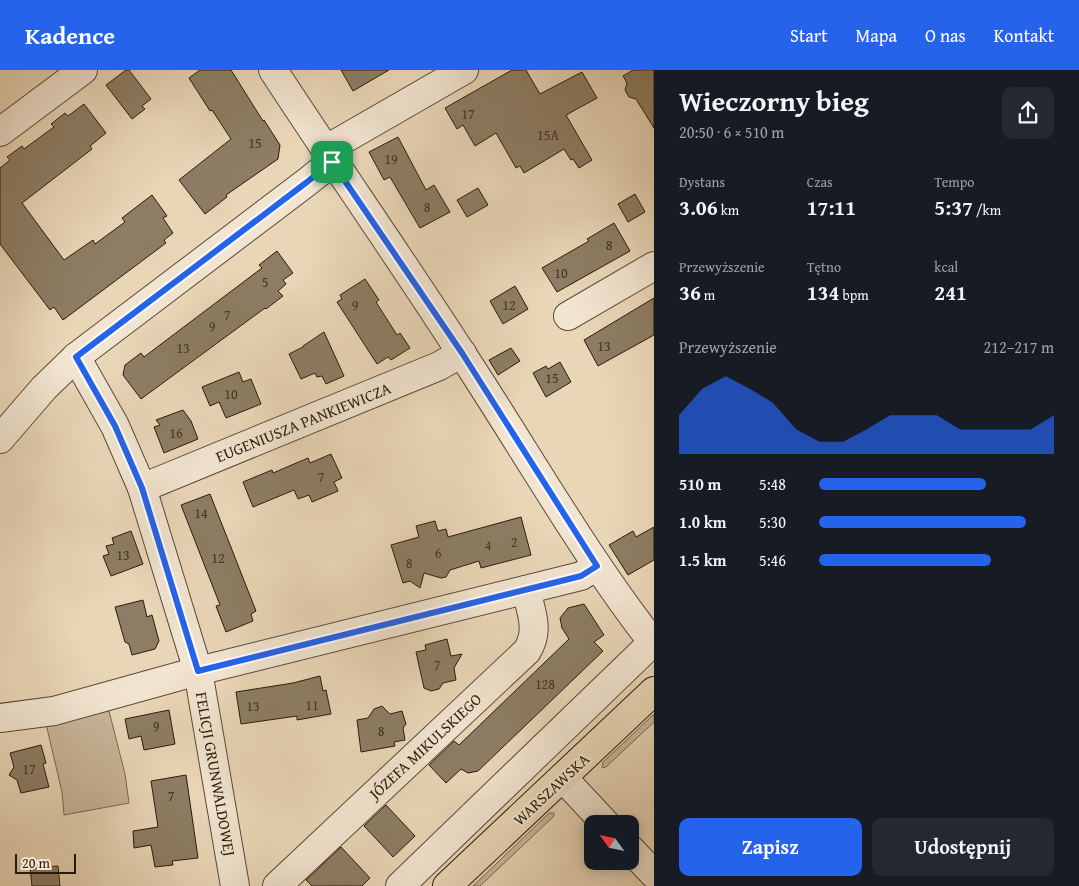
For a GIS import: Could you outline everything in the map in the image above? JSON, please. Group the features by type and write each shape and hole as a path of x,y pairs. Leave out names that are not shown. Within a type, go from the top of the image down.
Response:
{"main road":[{"name":"WARSZAWSKA","path":"447,886 654,691"}],"street":[{"path":"0,132 83,70"},
{"path":"273,70 328,156 462,353 597,566 654,643 400,886"},
{"path":"0,439 44,388 76,357 307,182 328,156 464,70"},
{"path":"568,316 654,266"},
{"name":"EUGENIUSZA PANKIEWICZA","path":"142,488 439,366 462,353"},
{"name":"FELICJI GRUNWALDOWEJ","path":"76,357 115,426 142,488 198,671 235,886"},
{"path":"0,718 54,711 198,671 581,576 597,566"},
{"name":"JÓZEFA MIKULSKIEGO","path":"277,886 527,651 532,644 535,631 526,590"},
{"path":"563,778 598,815"},
{"path":"639,858 654,874"}],"shaded area":[{"path":"108,707 125,774 129,803 64,815 62,792 46,724"},
{"path":"654,714 654,722 606,767 602,768 603,762"},
{"path":"549,813 554,813 554,816 480,886 473,886"}],"building":[{"path":"126,70 129,70 151,99 142,106 145,109 132,119 106,85"},
{"path":"200,70 231,70 280,145 278,159 226,195 227,197 205,214 179,180 231,139 189,78"},
{"path":"341,70 389,70 353,91"},
{"path":"512,70 526,70 540,94 582,72 597,98 566,115 592,160 579,168 564,149 524,173 520,166 516,168 496,133 475,146 463,125 457,129 445,108"},
{"path":"633,70 654,70 654,128 636,99 629,97 625,90 627,83 623,76"},
{"path":"84,104 106,133 90,146 92,149 22,203 64,260 93,240 95,244 125,222 122,218 152,195 167,216 163,218 173,233 164,240 166,243 63,320 54,307 50,310 0,244 0,168 10,160 7,157 22,146 24,149 54,127 51,124 65,113 68,116"},
{"path":"398,137 426,190 434,185 450,212 420,228 390,177 384,180 369,152"},
{"path":"478,188 488,205 467,217 457,200"},
{"path":"635,194 645,212 628,222 618,204"},
{"path":"614,223 630,251 557,292 542,268 589,241 587,239"},
{"path":"277,251 293,273 283,280 286,284 278,291 283,296 141,399 123,375 125,365 141,353 144,357 262,268 259,265"},
{"path":"365,279 379,300 376,302 397,335 400,333 410,348 391,360 388,357 377,364 337,302 342,299 340,295"},
{"path":"515,286 528,309 503,324 490,301"},
{"path":"654,298 654,335 598,366 584,340"},
{"path":"324,332 344,376 326,384 322,376 317,377 315,373 301,379 289,354 303,347"},
{"path":"511,348 520,361 498,375 489,360"},
{"path":"560,362 571,382 546,397 533,373 546,366 548,369"},
{"path":"239,372 243,382 251,379 261,404 226,418 219,402 210,406 202,387"},
{"path":"183,410 191,421 198,439 164,453 154,427 160,425 156,420"},
{"path":"331,454 342,478 334,482 338,491 312,502 309,495 298,499 294,490 253,507 243,482 272,470 273,473 308,458 310,463"},
{"path":"210,494 256,611 251,614 253,621 226,632 216,606 220,605 181,505"},
{"path":"521,517 531,555 481,568 479,561 450,570 446,577 441,578 424,573 420,588 410,581 403,583 391,545 419,537 416,526 435,521 438,531 446,529 448,537"},
{"path":"654,527 654,560 628,575 609,545 633,531 636,537"},
{"path":"131,531 143,564 111,576 103,556 109,554 106,546 114,544 112,538"},
{"path":"143,600 147,617 152,615 159,641 155,649 132,655 129,644 125,642 115,607"},
{"path":"584,604 604,635 594,642 603,651 478,771 468,773 461,769 446,783 429,765 454,741 459,745 569,639 562,628 560,618 568,608"},
{"path":"447,639 451,656 462,654 454,668 456,680 443,683 439,689 431,691 424,688 416,652 426,650 425,645"},
{"path":"320,676 323,691 326,690 331,714 297,720 297,716 241,724 236,692 293,683"},
{"path":"382,706 390,714 402,711 406,724 403,728 405,740 394,742 395,746 361,752 357,720 368,718 374,709"},
{"path":"169,710 175,744 144,750 141,736 129,739 125,719"},
{"path":"41,745 46,763 43,764 49,787 21,793 17,780 9,775 14,767 10,753"},
{"path":"186,775 198,858 172,861 173,865 155,867 151,845 134,848 133,831 158,827 151,781"},
{"path":"386,805 415,836 393,857 364,826"},
{"path":"341,847 370,878 362,886 312,886 306,880"},
{"path":"58,866 60,886 32,886 30,868"}],"route":[{"path":"332,162 462,353 597,566 581,576 198,671 142,488 115,426 76,357 332,162"}]}
